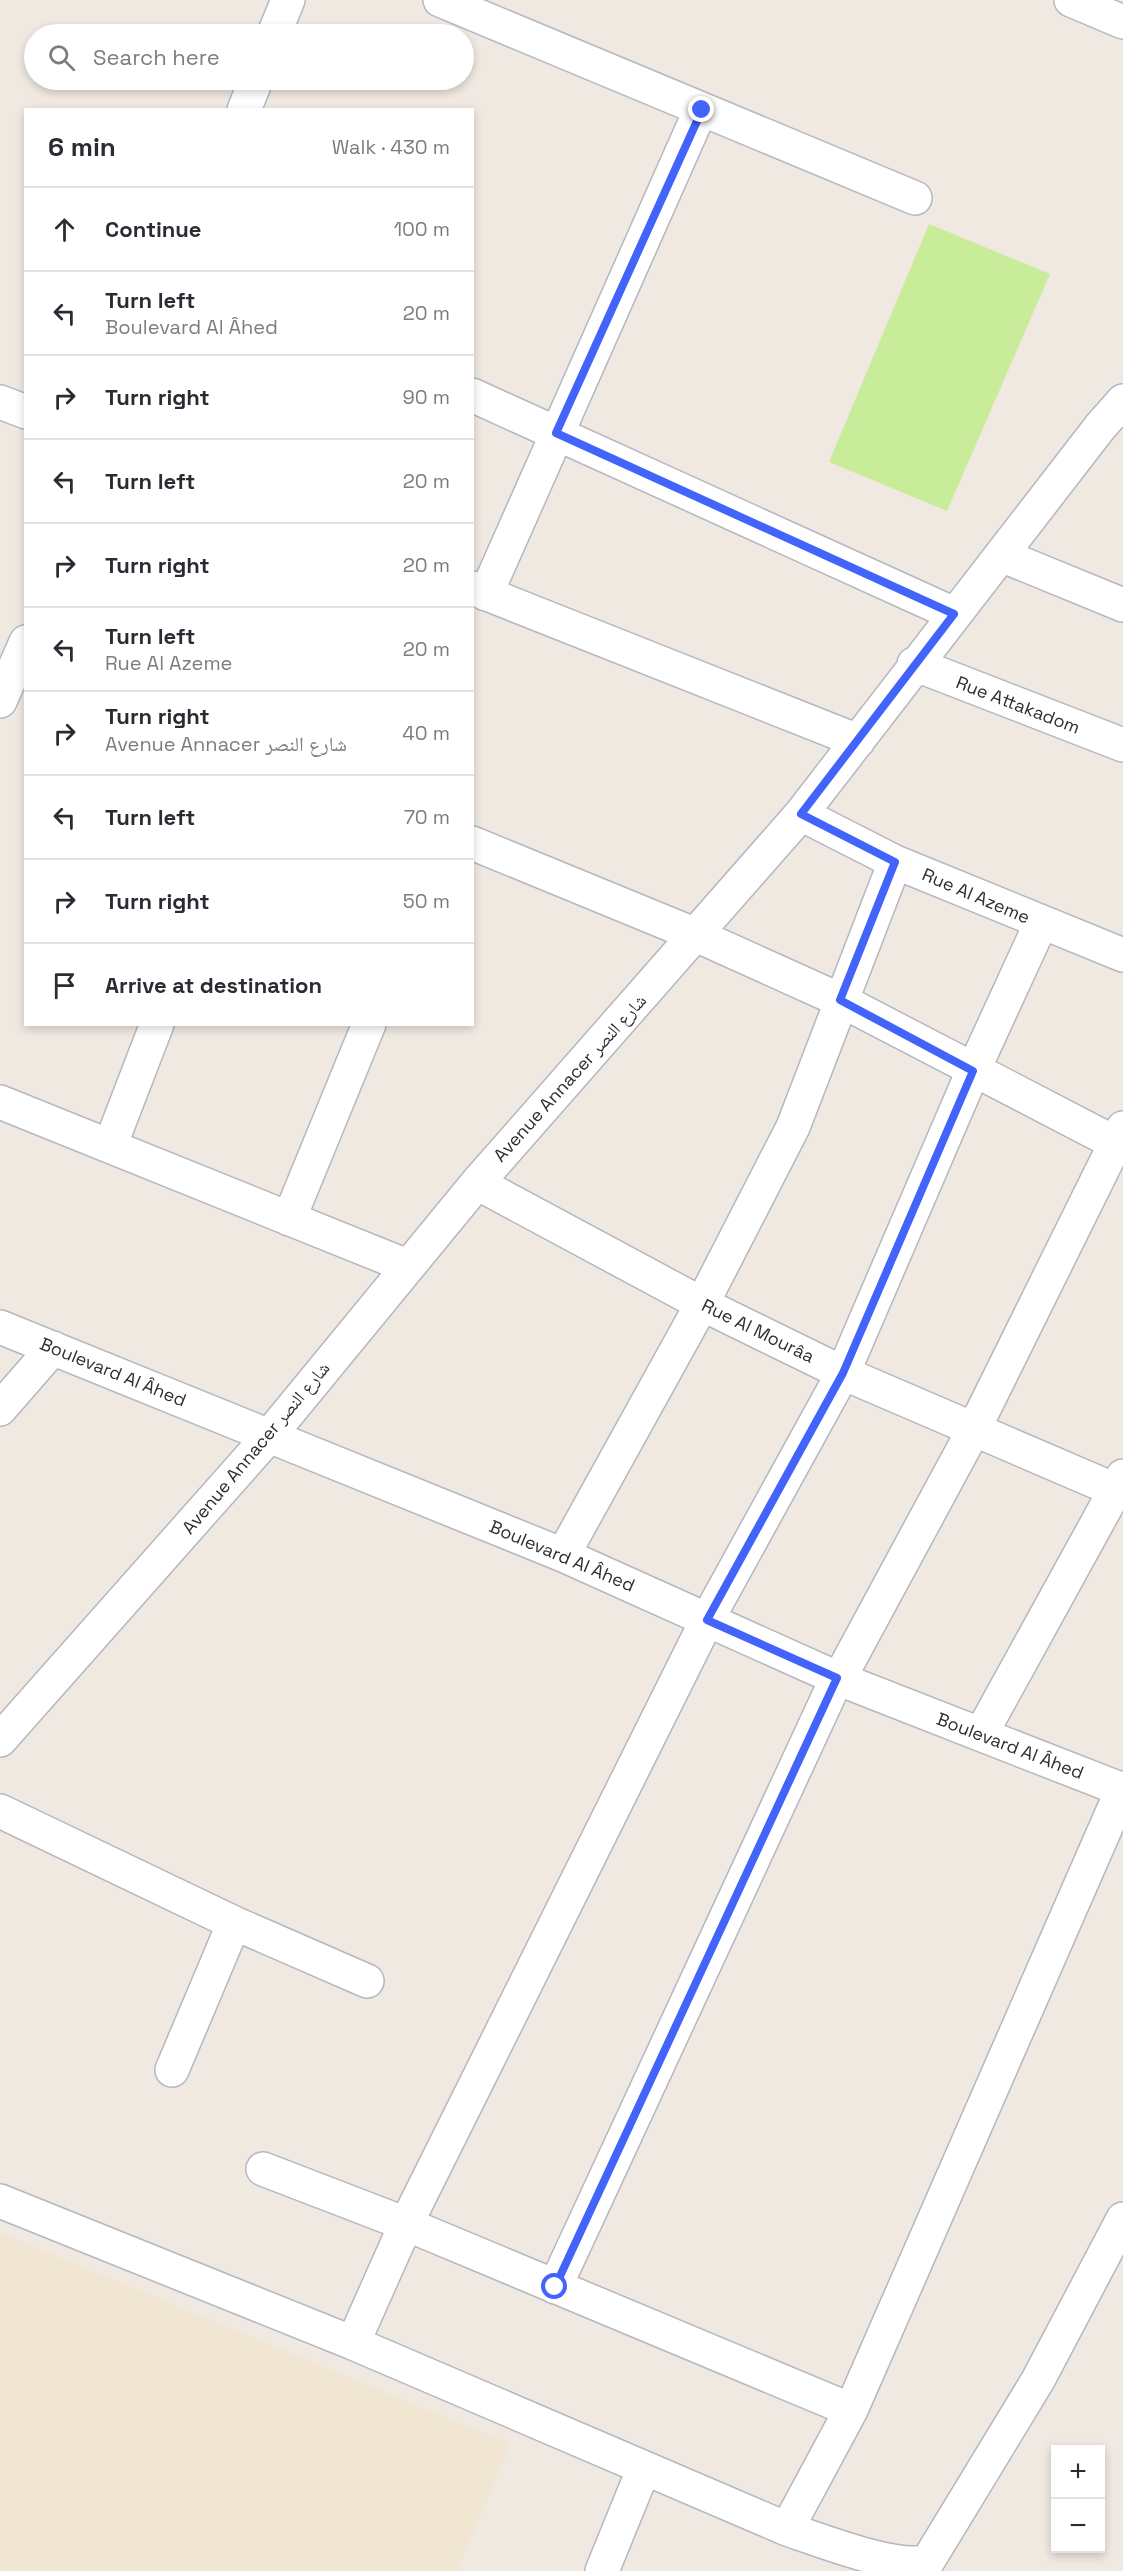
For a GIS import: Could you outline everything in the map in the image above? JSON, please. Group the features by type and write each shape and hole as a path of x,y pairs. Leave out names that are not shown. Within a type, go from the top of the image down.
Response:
{"street":[{"path":"278,24 288,0"},
{"path":"440,0 915,198"},
{"path":"1071,0 1123,22"},
{"path":"245,108 252,90"},
{"path":"702,110 556,433 479,591 858,741"},
{"path":"474,396 954,614"},
{"path":"0,402 24,411"},
{"name":"Avenue Annacer شارع النصر","path":"0,1740 270,1435 477,1183 801,814 914,664 1001,555 1111,431 1123,402"},
{"path":"1001,555 1123,605"},
{"path":"0,701 18,650"},
{"name":"Rue Attakadom","path":"914,664 1123,745"},
{"name":"Rue Al Azeme","path":"801,814 895,862 1123,956"},
{"path":"474,844 696,935 840,1000 973,1071 1121,1140 973,1431 838,1679 555,2287"},
{"path":"562,1555 702,1304 794,1127 840,1000 895,862"},
{"path":"353,2343 406,2224 707,1620 843,1373 973,1071 1041,923"},
{"path":"110,1146 156,1026"},
{"path":"289,1219 368,1026"},
{"path":"0,1102 407,1266"},
{"name":"Rue Al Mourâa","path":"477,1183 702,1304 843,1373 973,1431 1119,1483"},
{"name":"Boulevard Al Âhed","path":"0,1327 562,1555 838,1679 1123,1789"},
{"path":"0,1409 53,1348"},
{"path":"981,1734 1119,1483"},
{"path":"788,2529 851,2410 1123,1789"},
{"path":"0,1811 234,1923 367,1981"},
{"path":"172,2070 234,1923"},
{"path":"262,2169 406,2224 851,2410"},
{"path":"0,2201 353,2343 788,2529 844,2560 916,2565 928,2560 1038,2380 1123,2219"},
{"path":"602,2571 644,2468"}],"shaded area":[{"path":"0,2233 510,2444 457,2571 0,2571"}],"green space":[{"path":"929,224 1050,274 947,511 829,462"}],"route":[{"path":"555,2287 837,1678 707,1620 843,1373 973,1071 840,1000 895,862 801,814 954,614 556,433 702,110"}]}
